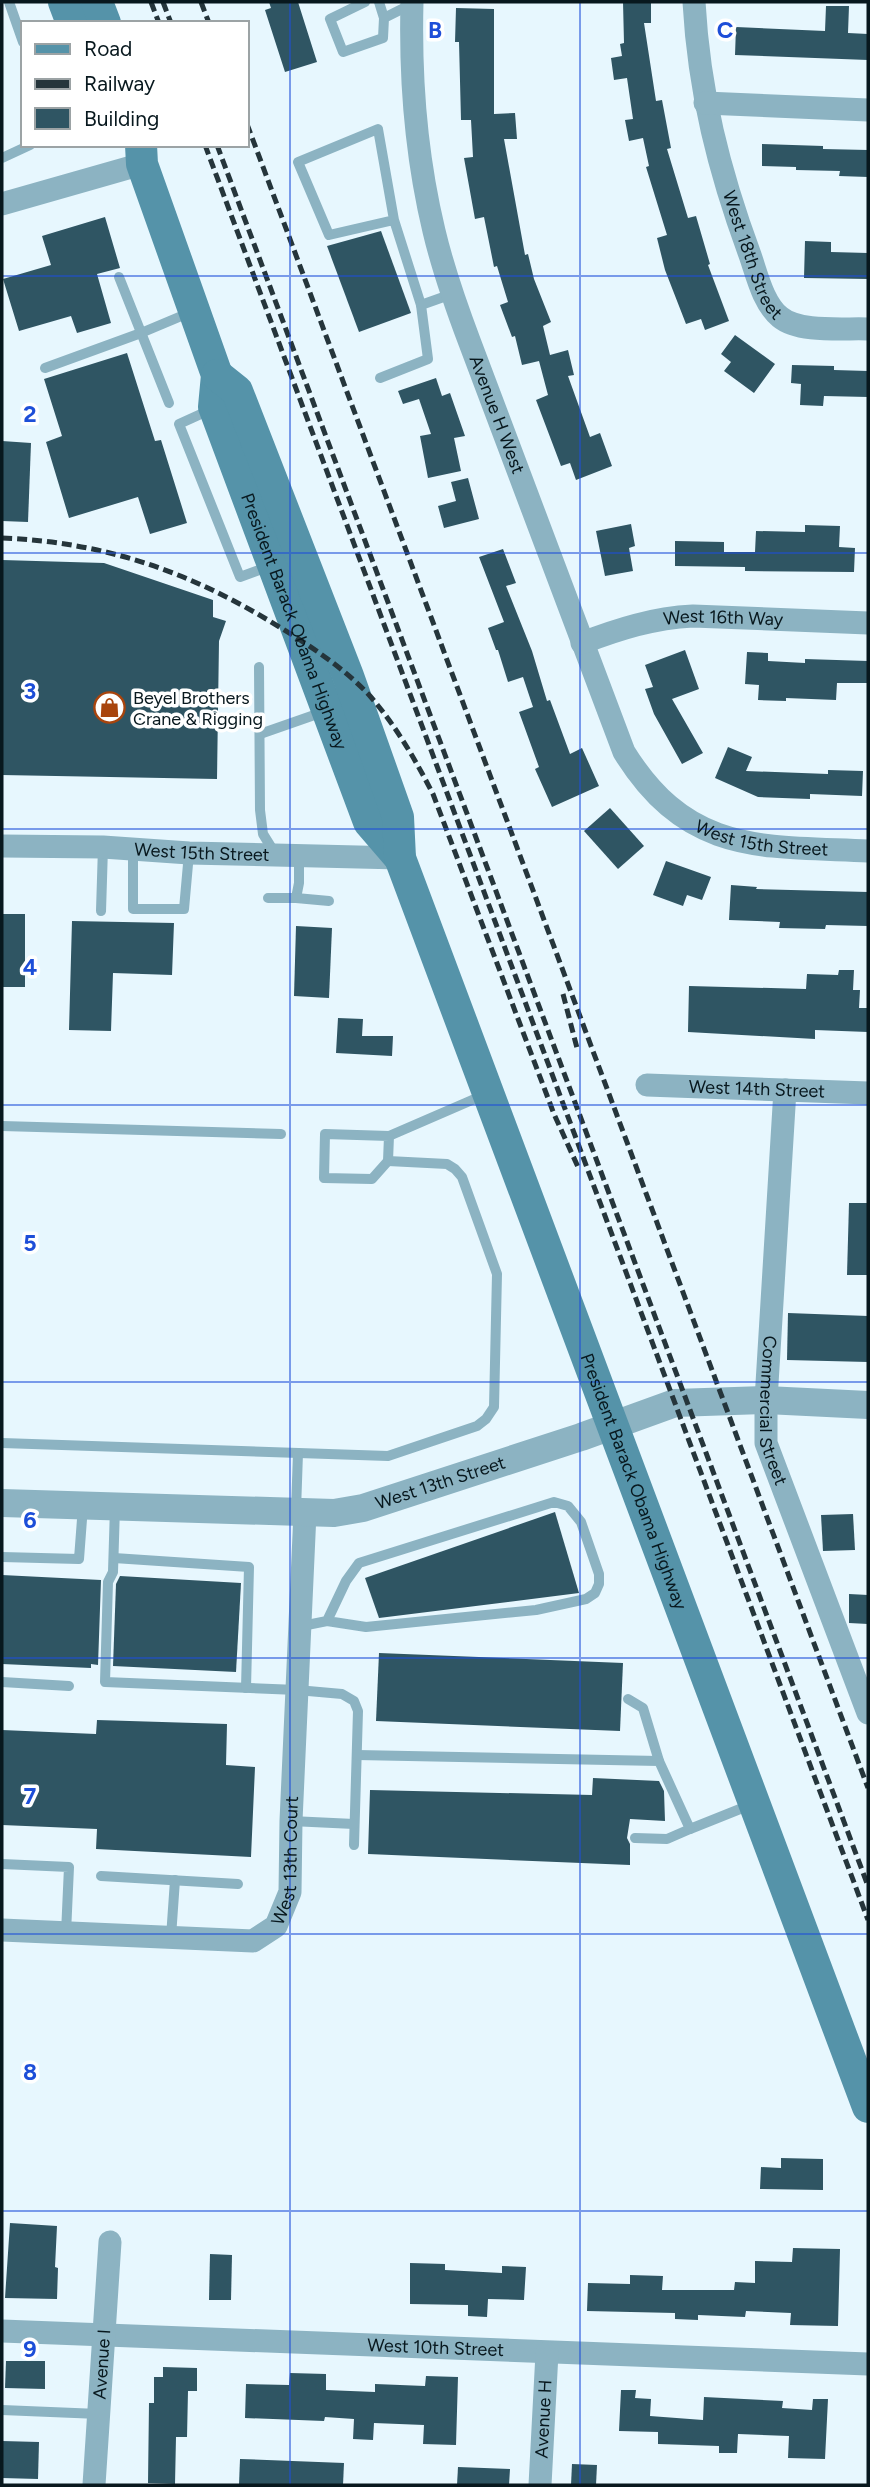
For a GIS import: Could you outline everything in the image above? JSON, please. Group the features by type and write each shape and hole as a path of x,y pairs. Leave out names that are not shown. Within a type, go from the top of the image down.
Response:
{"main road":[{"path":"64,2 71,21"},
{"path":"97,2 103,21"},
{"name":"President Barack Obama Highway","path":"136,151 218,375 214,407 369,822 400,858"},
{"name":"President Barack Obama Highway","path":"218,375 237,391 348,676 398,817 400,858 868,2107"}],"street":[{"name":"West 18th Street","path":"694,2 696,44 718,162 766,298 778,316 789,323 803,327 868,329"},
{"name":"Avenue H West","path":"412,3 414,111 422,171 434,230 452,294 624,752 639,776 664,804"},
{"path":"705,103 868,110"},
{"path":"2,204 136,151"},
{"name":"West 16th Way","path":"582,643 636,623 664,617 868,623"},
{"name":"West 15th Street","path":"664,804 703,830 729,840 757,846 868,851"},
{"name":"West 15th Street","path":"2,846 400,858"},
{"name":"West 14th Street","path":"647,1086 868,1093"},
{"name":"Commercial Street","path":"785,1090 766,1400 766,1443 868,1713"},
{"name":"West 13th Street","path":"2,1503 334,1513 363,1508 614,1426 675,1403 766,1400 868,1405"},
{"name":"West 13th Court","path":"2,1930 253,1941 276,1926 290,1892 291,1821 302,1626 300,1513"},
{"name":"Avenue I","path":"94,2485 110,2242"},
{"name":"West 10th Street","path":"2,2331 868,2364"},
{"name":"Avenue H","path":"540,2485 547,2353"}],"lane":[{"path":"9,2 21,36"},
{"path":"365,2 330,19 343,52 383,38 384,18 380,2"},
{"path":"384,18 412,3"},
{"path":"380,378 428,359 421,305 394,220 378,130 298,162 329,234 394,220"},
{"path":"2,158 26,147"},
{"path":"119,277 169,403"},
{"path":"421,305 452,294"},
{"path":"45,368 194,311"},
{"path":"259,667 261,822 263,834 288,856 299,883 296,898"},
{"path":"260,734 328,711"},
{"path":"101,911 103,847"},
{"path":"133,849 133,909 184,909 190,853"},
{"path":"268,898 329,901"},
{"path":"389,1136 388,1161 372,1179 324,1178 325,1134 389,1136 488,1093"},
{"path":"2,1126 281,1134"},
{"path":"2,1443 388,1456 477,1426 494,1407 497,1274 462,1178 455,1169 447,1164 388,1161"},
{"path":"298,1453 300,1513"},
{"path":"302,1626 327,1621 366,1627 537,1610 586,1600 595,1593 599,1574 581,1522 569,1506 554,1502 359,1563 346,1581 327,1621"},
{"path":"2,1557 79,1559 83,1506"},
{"path":"116,1507 113,1572 108,1582 106,1682 297,1690 342,1694 354,1701 358,1711 354,1845"},
{"path":"114,1558 249,1567 246,1688"},
{"path":"2,1682 69,1686"},
{"path":"628,1699 643,1708 659,1761 690,1829"},
{"path":"357,1755 659,1761"},
{"path":"635,1838 667,1839 755,1803"},
{"path":"291,1821 354,1824"},
{"path":"2,1864 69,1867 66,1933"},
{"path":"101,1875 238,1884"},
{"path":"171,1937 175,1880"},
{"path":"2,2410 99,2414"}],"building":[{"path":"269,2 298,2 317,62 285,72 265,10 271,8"},
{"path":"623,2 651,2 651,23 644,23 656,101 662,100 671,148 667,149 688,218 696,216 710,264 708,265 729,321 705,330 701,319 686,324 665,270 657,238 667,235 646,167 649,166 643,138 629,141 625,120 633,119 627,78 614,80 611,58 622,56 620,44 624,43"},
{"path":"826,6 849,6 848,33 868,34 868,60 735,55 736,27 825,31"},
{"path":"456,8 494,9 494,114 515,113 517,139 504,139 525,255 528,254 534,279 551,322 543,326 550,355 568,350 574,375 568,376 590,437 600,433 612,466 576,480 570,463 561,466 536,400 548,395 539,361 522,365 515,336 512,337 500,305 508,302 497,266 494,267 484,217 475,219 464,158 473,157 471,120 461,120 459,42 455,42"},
{"path":"762,144 868,150 868,177 839,176 840,171 762,166"},
{"path":"105,217 120,268 97,274 111,323 77,333 71,316 19,331 3,279 51,265 42,236"},
{"path":"381,231 411,313 359,332 327,246"},
{"path":"805,241 831,242 831,252 868,253 868,279 804,278"},
{"path":"735,335 775,364 754,393 724,371 731,362 721,354"},
{"path":"127,353 155,441 161,440 187,523 150,534 138,497 69,518 46,442 62,436 44,379"},
{"path":"792,365 834,366 834,370 868,371 868,397 824,396 823,406 800,405 801,384 791,383"},
{"path":"436,378 442,396 450,393 465,436 454,438 461,471 428,478 420,436 431,434 419,399 403,404 398,391"},
{"path":"2,441 31,443 28,522 2,521"},
{"path":"468,478 479,519 444,528 438,506 456,501 451,482"},
{"path":"631,524 635,546 629,548 633,571 605,576 596,531"},
{"path":"805,525 840,526 839,547 855,548 854,572 745,571 745,567 675,566 675,541 724,542 724,552 755,552 756,531 805,532"},
{"path":"503,549 516,583 506,586 532,651 547,701 550,700 570,754 582,748 599,786 552,807 535,769 539,767 519,712 533,707 523,677 508,682 488,628 504,622 479,557"},
{"name":"Beyel Brothers Crane & Rigging","path":"2,560 104,563 213,600 213,617 226,621 219,641 217,779 2,775"},
{"path":"685,650 699,689 672,699 703,753 682,764 654,714 645,689 653,687 645,665"},
{"path":"747,652 768,653 768,661 868,661 868,683 837,683 836,700 758,700 759,685 745,684"},
{"path":"728,747 752,757 746,771 828,774 828,770 863,771 862,796 810,794 810,799 758,797 715,778"},
{"path":"610,808 644,846 618,869 584,831"},
{"path":"666,861 711,877 702,900 687,895 683,906 653,895"},
{"path":"731,885 757,887 756,889 868,892 868,926 779,928 780,922 729,920"},
{"path":"2,914 25,914 25,987 2,987"},
{"path":"72,921 174,923 172,975 113,973 111,1031 69,1030"},
{"path":"296,926 332,928 329,998 294,996"},
{"path":"839,970 854,970 853,990 860,990 859,1008 868,1008 868,1032 815,1030 815,1039 688,1032 689,986 806,989 807,974 838,975"},
{"path":"338,1018 363,1019 362,1036 393,1036 392,1056 336,1053"},
{"path":"849,1203 868,1203 868,1275 847,1275"},
{"path":"788,1313 868,1316 868,1362 787,1360"},
{"path":"555,1512 579,1593 379,1618 365,1578"},
{"path":"853,1514 855,1550 823,1551 821,1515"},
{"path":"2,1575 101,1580 98,1665 91,1664 91,1668 2,1664"},
{"path":"120,1576 241,1583 236,1672 113,1666 116,1584"},
{"path":"849,1594 868,1595 868,1624 849,1623"},
{"path":"379,1653 623,1663 620,1731 376,1721"},
{"path":"97,1720 227,1724 226,1765 255,1767 251,1857 96,1849 97,1829 2,1825 2,1730 96,1734"},
{"path":"593,1778 659,1781 664,1791 665,1821 630,1819 627,1838 630,1844 630,1865 368,1854 370,1790 592,1795"},
{"path":"781,2158 823,2159 823,2190 760,2189 761,2167 781,2168"},
{"path":"10,2223 57,2226 57,2299 5,2298"},
{"path":"793,2248 840,2249 838,2326 790,2325 791,2313 746,2311 745,2317 698,2315 698,2320 675,2319 675,2313 587,2311 588,2283 630,2284 630,2275 663,2276 662,2290 734,2290 735,2282 755,2283 755,2261 792,2262"},
{"path":"210,2254 232,2255 231,2300 209,2300"},
{"path":"410,2263 445,2264 445,2270 502,2273 502,2266 526,2267 524,2300 488,2299 487,2317 468,2316 468,2305 410,2304"},
{"path":"6,2361 45,2361 45,2389 5,2388"},
{"path":"163,2367 197,2368 197,2391 188,2391 187,2437 176,2437 175,2484 148,2483 149,2403 154,2403 154,2377 163,2377"},
{"path":"290,2373 326,2374 326,2390 375,2392 375,2384 425,2386 426,2376 458,2377 456,2445 423,2444 424,2425 374,2423 373,2440 353,2439 354,2419 325,2417 324,2421 245,2418 246,2384 289,2385"},
{"path":"621,2390 636,2390 635,2398 651,2399 650,2416 703,2420 704,2397 783,2401 782,2408 812,2410 813,2399 828,2399 825,2459 788,2458 789,2436 738,2434 737,2453 719,2453 719,2446 658,2444 658,2432 619,2431"},
{"path":"2,2441 39,2442 38,2479 2,2478"},
{"path":"240,2459 344,2463 343,2485 239,2485"},
{"path":"572,2464 597,2465 596,2485 571,2485"},
{"path":"458,2467 510,2469 509,2485 457,2485"}],"railway":[{"path":"151,2 158,21"},
{"path":"163,2 170,21"},
{"path":"201,2 208,21"},
{"path":"248,127 868,1788"},
{"path":"206,147 868,1920"},
{"path":"218,147 868,1886"},
{"path":"2,538 77,546 148,564 181,576 215,591 293,635 339,668 370,696 404,743 433,794 554,1114 578,1167"},
{"path":"563,994 578,1052"}],"place":[{"name":"Beyel Brothers Crane & Rigging","path":"110,708"}]}
